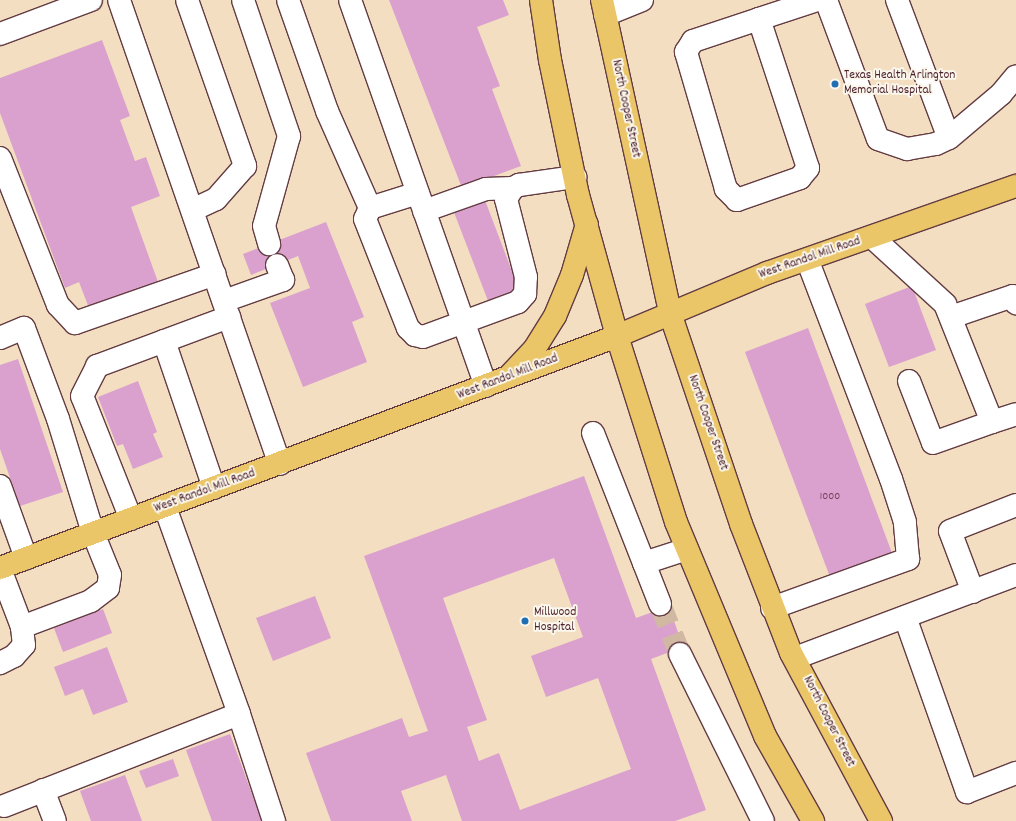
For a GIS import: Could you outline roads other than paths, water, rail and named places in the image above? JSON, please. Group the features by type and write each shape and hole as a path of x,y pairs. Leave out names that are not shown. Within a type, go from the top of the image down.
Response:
{"main road":[{"path":"541,0 550,60 586,224 618,336 676,522 766,736 809,820"},
{"name":"North Cooper Street","path":"604,7 670,314 747,542 772,608 794,658 881,821"},
{"name":"West Randol Mill Road","path":"0,569 618,336 807,259 1016,186"},
{"path":"509,377 535,348 555,316 572,276 586,224"}],"street":[{"path":"0,34 91,0"},
{"path":"119,0 280,464"},
{"path":"187,0 245,166 216,199 192,210"},
{"path":"244,0 290,136 264,226 269,244"},
{"path":"288,0 327,111 370,208 366,219 408,328 415,335 423,337 504,309 518,302 525,294 526,277 506,199 513,188"},
{"path":"350,0 486,386"},
{"path":"604,7 642,0"},
{"path":"759,19 808,168 800,178 738,200 726,189 686,52 693,41 759,19 817,0"},
{"path":"826,0 878,139 907,149 936,144 949,138 1001,94 1016,76"},
{"path":"897,0 949,138"},
{"path":"0,158 58,305 75,323 214,274"},
{"path":"370,208 421,202 486,189 513,188 575,177"},
{"path":"872,237 945,304 992,422"},
{"path":"772,608 908,559 905,522 893,486 807,259"},
{"path":"131,519 82,396 97,366 164,341 283,280 277,265"},
{"path":"951,318 1013,296 1016,303"},
{"path":"0,338 24,328 58,419 92,534 110,575 108,588 91,601 22,627"},
{"path":"164,341 214,488"},
{"path":"909,382 933,443 1016,414"},
{"path":"593,433 660,604"},
{"path":"0,486 26,558"},
{"path":"973,592 950,531 1016,505"},
{"path":"165,506 239,714 274,821"},
{"path":"644,563 688,549"},
{"path":"0,569 22,627 24,645 14,656 0,664"},
{"path":"794,658 1016,576"},
{"path":"904,617 967,792 1016,773"},
{"path":"680,654 764,821"},
{"path":"5,807 43,790 239,714"},
{"path":"43,790 55,821"}],"tunnel":[{"path":"660,604 680,654"}],"place":[{"name":"Texas Health Arlington Memorial Hospital","path":"835,84"},
{"name":"Millwood Hospital","path":"525,621"}]}
